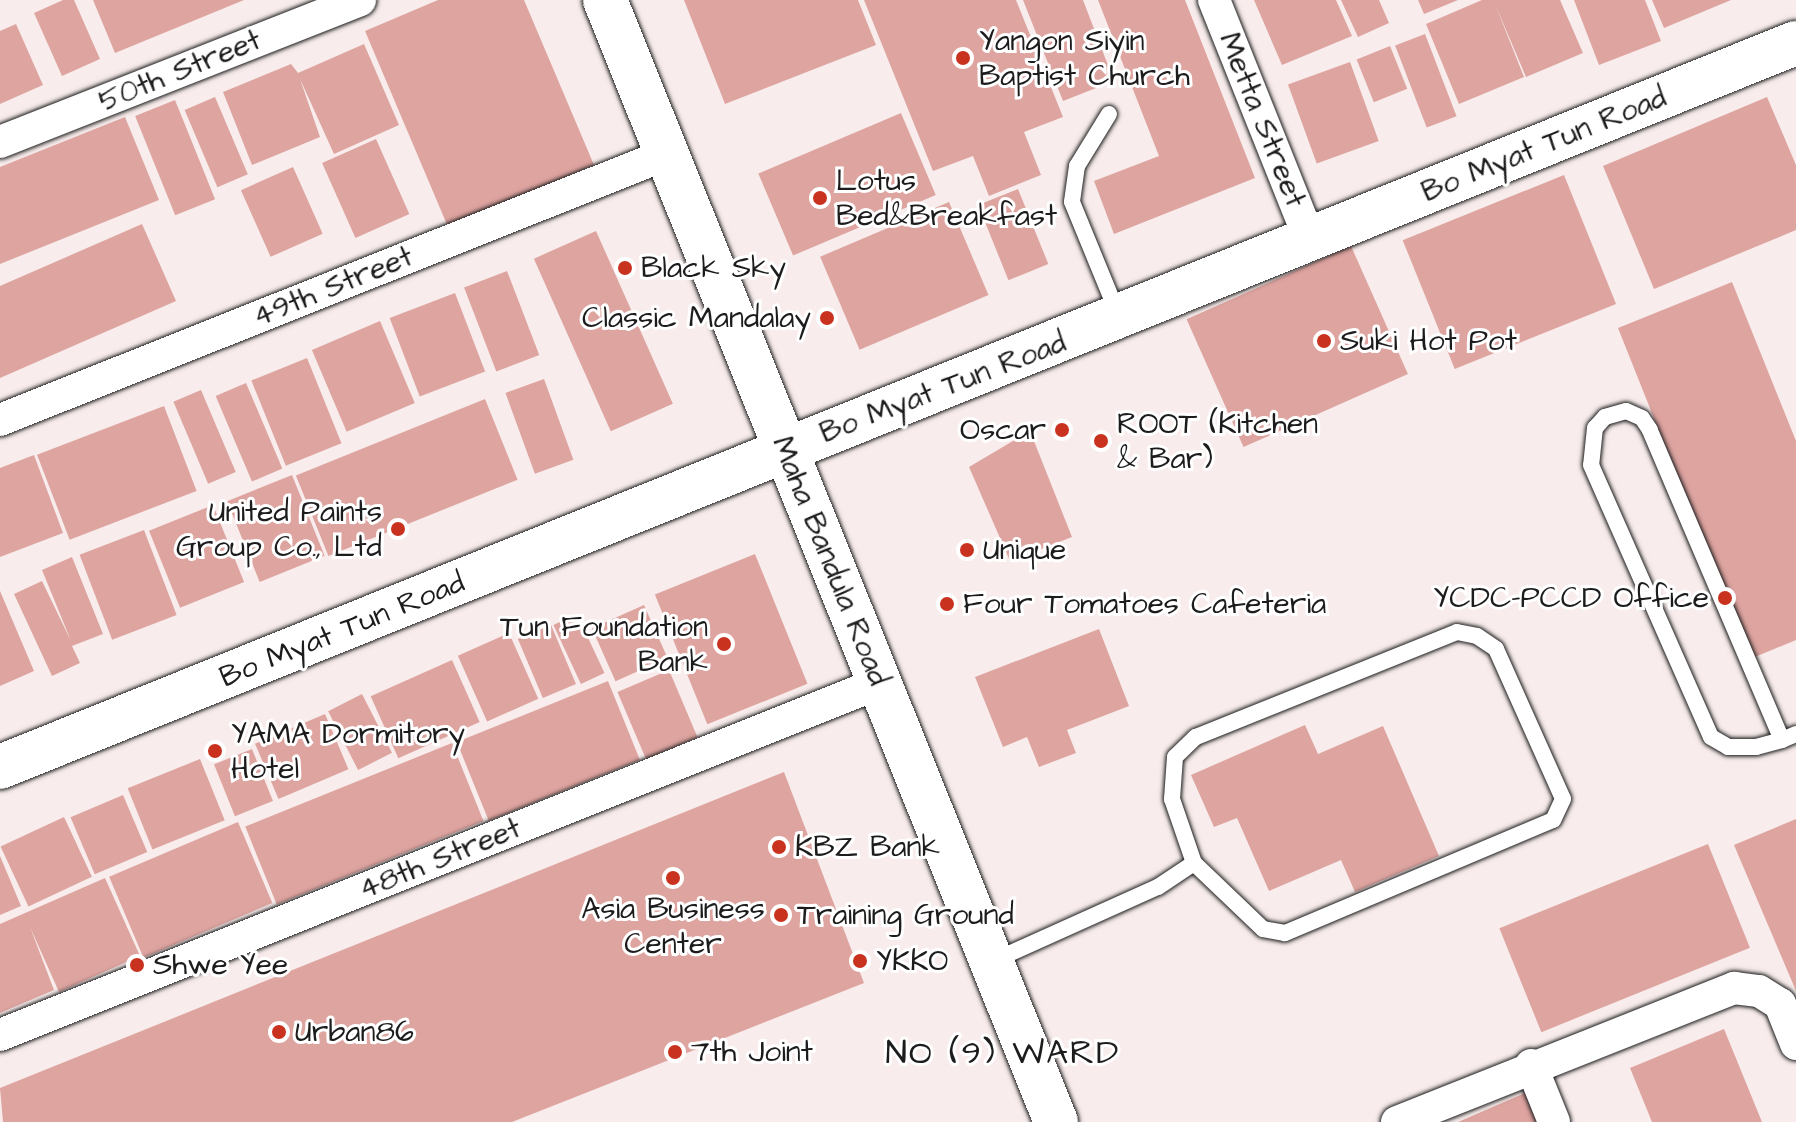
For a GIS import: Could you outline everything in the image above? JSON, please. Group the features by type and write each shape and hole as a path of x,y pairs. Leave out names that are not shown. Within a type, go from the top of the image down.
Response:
{"main road":[{"name":"Maha Bandula Road","path":"605,0 1056,1122"},
{"name":"Bo Myat Tun Road","path":"0,767 786,450 1120,320 1796,43"}],"street":[{"name":"50th Street","path":"0,142 360,0"},
{"name":"Metta Street","path":"1214,0 1310,240"},
{"name":"49th Street","path":"0,420 667,154"},
{"name":"48th Street","path":"0,1035 879,683"},
{"path":"1397,1122 1531,1065 1734,988 1759,991 1780,1004 1796,1044"},
{"path":"1531,1065 1554,1122"}],"lane":[{"path":"1109,114 1077,166 1072,202 1120,320"},
{"path":"1626,411 1642,418 1650,430 1789,737 1728,747 1711,737 1591,465 1595,428 1605,417 1626,411"},
{"path":"1457,632 1477,636 1496,649 1563,799 1553,820 1285,933 1263,929 1194,863 1172,799 1175,757 1196,737 1457,632"},
{"path":"992,962 1158,887 1194,863"}],"building":[{"path":"63,0 74,0 100,59 62,76 34,13"},
{"path":"93,0 244,0 115,53"},
{"path":"438,0 524,0 594,165 448,227 365,31"},
{"path":"684,0 858,0 876,45 725,104"},
{"name":"Yangon Siyin Baptist Church","path":"864,0 1016,0 1063,117 1024,132 1041,175 989,196 973,156 933,171"},
{"path":"1023,0 1083,0 1114,81 1063,101"},
{"path":"1098,0 1185,0 1255,178 1114,234 1094,181 1159,156"},
{"path":"1254,0 1336,0 1352,36 1282,65"},
{"path":"1341,0 1379,0 1389,23 1358,37"},
{"path":"1418,0 1458,0 1424,14"},
{"path":"1482,0 1560,0 1583,53 1526,77 1495,4 1524,77 1459,104 1426,24"},
{"path":"1574,0 1645,0 1661,41 1599,65"},
{"path":"1652,0 1731,0 1664,28"},
{"path":"16,24 43,85 0,104 0,31"},
{"path":"1425,34 1457,116 1427,128 1395,45"},
{"path":"364,44 399,125 334,154 300,79 320,137 252,165 223,92 291,64 298,73"},
{"path":"1390,46 1407,89 1374,102 1357,59"},
{"path":"1350,62 1379,141 1317,164 1288,85"},
{"path":"215,97 248,174 217,187 185,110"},
{"path":"1767,97 1796,165 1796,230 1654,289 1603,166"},
{"path":"175,100 215,199 175,215 135,116"},
{"path":"901,113 936,195 793,255 758,174"},
{"path":"125,117 159,200 0,264 0,167"},
{"path":"376,139 409,214 355,238 322,163"},
{"path":"293,167 323,234 271,257 241,190"},
{"path":"1564,175 1616,304 1455,369 1403,240"},
{"path":"1018,189 1048,264 1008,280 978,205"},
{"path":"949,202 988,295 860,350 820,257"},
{"path":"142,224 176,301 0,378 0,286"},
{"path":"596,231 673,404 611,431 534,259"},
{"path":"1351,246 1408,374 1244,447 1187,319"},
{"path":"507,271 539,355 496,372 464,287"},
{"path":"1732,282 1796,441 1796,640 1750,659 1618,328"},
{"path":"455,293 485,371 420,397 390,318"},
{"path":"380,321 415,403 347,432 312,350"},
{"path":"307,358 341,443 286,466 251,380"},
{"path":"544,379 573,460 535,474 505,393"},
{"path":"246,383 282,469 252,482 216,396"},
{"path":"201,390 236,472 208,484 173,402"},
{"path":"485,399 518,480 328,556 296,475"},
{"path":"164,406 197,491 70,540 37,455"},
{"path":"1030,431 1072,537 1010,561 969,467"},
{"path":"34,455 63,533 0,557 0,468"},
{"path":"292,475 325,556 260,582 227,501"},
{"path":"213,505 244,582 180,608 149,531"},
{"path":"144,530 177,615 112,640 80,555"},
{"path":"755,554 807,684 707,724 655,594"},
{"path":"72,557 103,634 72,646 80,663 52,676 14,594 42,581 71,641 42,570"},
{"path":"0,591 34,671 0,686"},
{"path":"644,605 668,658 616,681 592,628"},
{"path":"577,614 604,673 581,684 553,625"},
{"path":"551,625 576,684 543,698 518,639"},
{"path":"1099,629 1129,706 1067,730 1076,753 1039,767 1027,737 1003,747 975,677"},
{"path":"509,633 538,699 487,722 458,656"},
{"path":"452,660 480,722 398,758 371,696"},
{"path":"669,670 698,737 646,759 617,692"},
{"path":"608,681 640,760 489,821 457,742"},
{"path":"362,694 392,753 358,770 328,711"},
{"path":"325,714 348,769 278,799 255,744"},
{"path":"1305,725 1318,754 1383,726 1439,856 1355,892 1341,860 1269,891 1237,818 1214,827 1191,775"},
{"path":"452,743 483,821 277,904 245,827"},
{"path":"252,749 273,801 235,816 214,764"},
{"path":"200,759 225,820 152,849 128,788"},
{"name":"Asia Business Center","path":"784,772 864,983 512,1122 3,1122 0,1088"},
{"path":"123,795 147,852 95,874 71,817"},
{"path":"64,817 92,877 28,906 1,847"},
{"path":"1796,819 1796,991 1734,845"},
{"path":"238,822 272,903 144,958 109,877"},
{"path":"1708,844 1750,948 1541,1032 1499,928"},
{"path":"0,856 21,906 0,915"},
{"path":"105,878 140,956 59,992 30,927 54,990 0,1013 0,924"},
{"path":"1724,1029 1762,1122 1652,1122 1630,1068"},
{"path":"1525,1093 1538,1122 1458,1122"}],"place":[{"name":"Yangon Siyin Baptist Church","path":"963,58"},
{"name":"Lotus Bed&Breakfast","path":"820,198"},
{"name":"Black Sky","path":"625,268"},
{"name":"Classic Mandalay","path":"827,318"},
{"name":"Suki Hot Pot","path":"1324,341"},
{"name":"Oscar","path":"1062,430"},
{"name":"ROOT (Kitchen & Bar)","path":"1101,441"},
{"name":"United Paints Group Co., Ltd","path":"398,529"},
{"name":"Unique","path":"967,550"},
{"name":"YCDC-PCCD Office","path":"1725,598"},
{"name":"Four Tomatoes Cafeteria","path":"947,604"},
{"name":"Tun Foundation Bank","path":"724,644"},
{"name":"YAMA Dormitory Hotel","path":"215,751"},
{"name":"KBZ Bank","path":"779,847"},
{"name":"Asia Business Center","path":"673,878"},
{"name":"Training Ground","path":"781,915"},
{"name":"YKKO","path":"860,961"},
{"name":"Shwe Yee","path":"137,965"},
{"name":"Urban86","path":"279,1032"},
{"name":"7th Joint","path":"675,1052"}],"district":[{"name":"NO (9) WARD","path":"1003,1054"}]}
